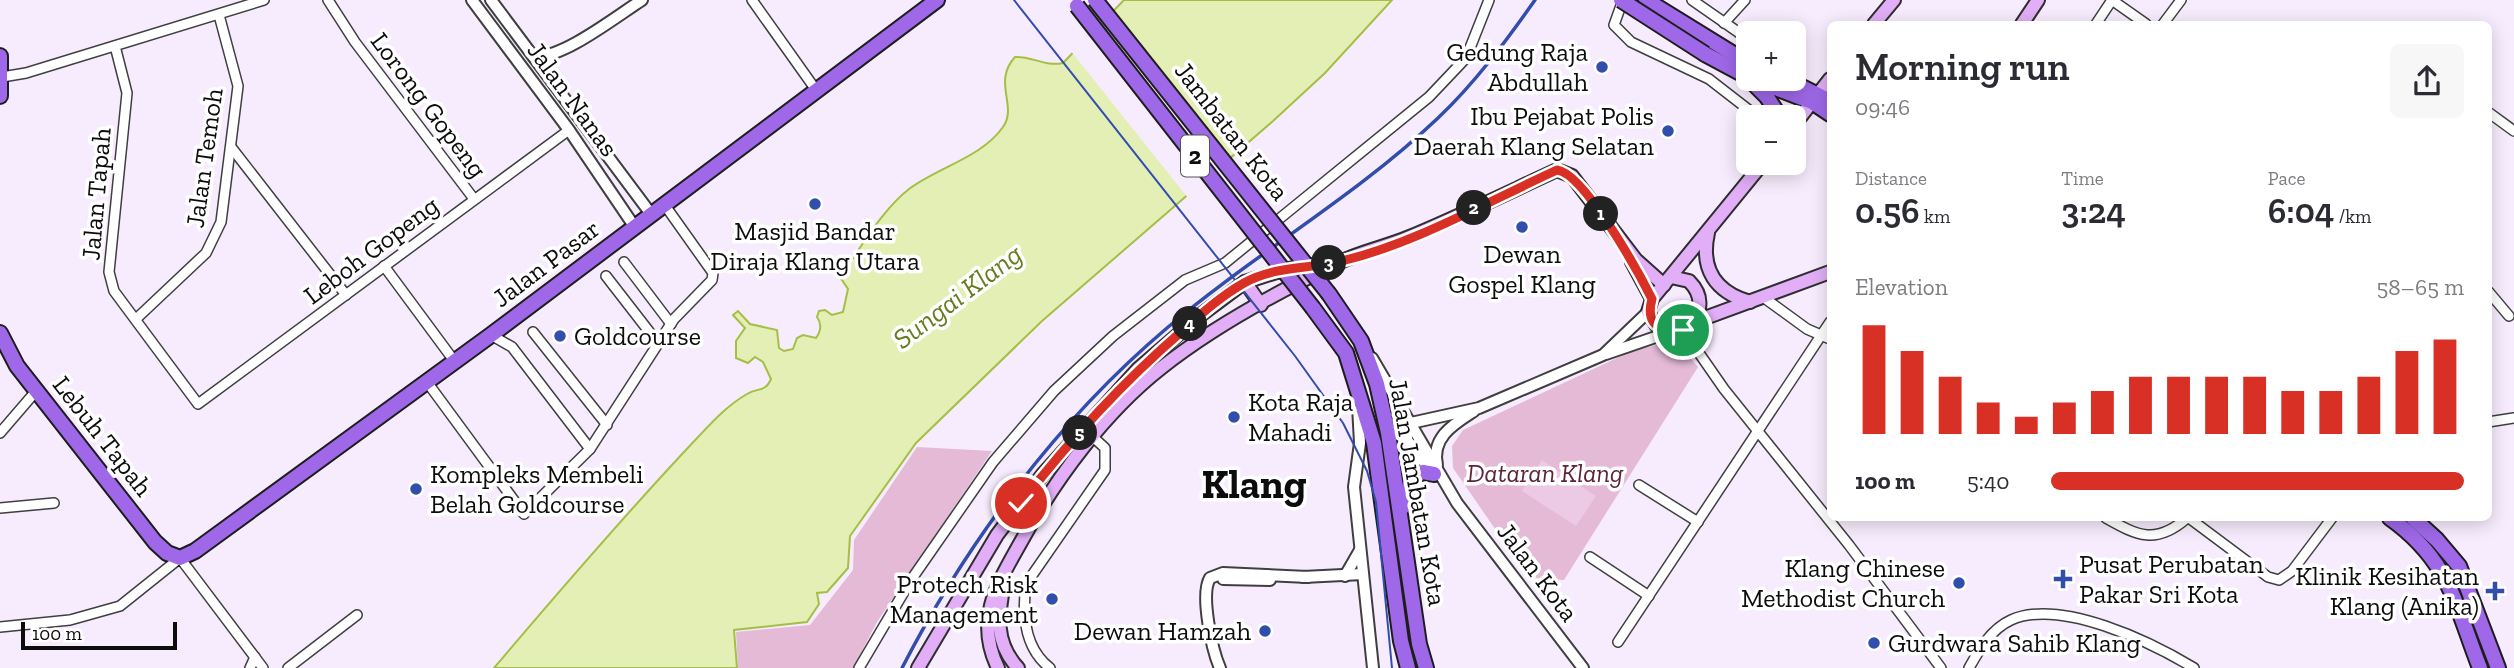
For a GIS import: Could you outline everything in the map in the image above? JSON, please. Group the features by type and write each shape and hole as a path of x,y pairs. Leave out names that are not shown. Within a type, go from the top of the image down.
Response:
{"highway":[{"name":"Jalan Pasar","path":"180,558 195,551 428,384 937,0"},
{"name":"Jambatan Kota","path":"1073,0 1313,308"},
{"name":"Jambatan Kota","path":"1095,0 1329,294"},
{"path":"1622,0 1736,67"},
{"path":"1646,0 1708,49"},
{"path":"0,56 0,96"},
{"path":"1799,91 1821,98"},
{"name":"Jalan Jambatan Kota","path":"1329,294 1361,341 1377,384 1388,433 1409,577 1426,668"},
{"name":"Jalan Jambatan Kota","path":"1313,308 1346,353 1374,443 1401,641 1408,668"},
{"name":"Lebuh Tapah","path":"0,333 17,366 155,542 167,553 180,558"},
{"path":"1409,577 1403,502 1412,477 1423,472 1437,474"},
{"path":"2394,521 2428,550 2442,569 2480,668"},
{"path":"2416,521 2459,566 2498,668"}],"main road":[{"path":"1876,21 1894,0"},
{"path":"2024,21 2038,0"},
{"path":"1806,113 1821,98"},
{"path":"994,664 989,643 990,602 1006,569 1030,526 1070,466 1124,403 1161,368 1261,304 1340,262 1407,238 1557,170 1572,176 1636,260 1667,281 1689,281 1696,288 1700,303 1694,322"},
{"path":"1650,306 1667,281 1753,175"},
{"path":"1709,230 1705,247 1707,270 1714,282 1734,297 1757,299"},
{"path":"1618,238 1657,326 1678,330 1827,273"},
{"path":"918,668 997,535 1043,474 1107,400 1202,314 1245,282 1283,270 1340,262"},
{"path":"1245,282 1261,304"},
{"path":"1006,569 998,615 999,634 1007,656 1018,668"}],"street":[{"path":"2,76 26,73 264,0"},
{"name":"Lorong Gopeng","path":"328,0 355,42 474,199"},
{"name":"Jalan Nanas","path":"472,0 569,130 634,226"},
{"name":"Jalan Nanas","path":"491,0 650,214"},
{"path":"533,57 546,57 562,50 642,0"},
{"path":"752,0 816,90"},
{"path":"859,668 911,580 993,462 1054,391 1113,336 1185,280 1225,262 1429,97 1466,58 1489,0"},
{"path":"1622,0 1614,25 1621,33 1632,42 1709,79 1743,105"},
{"path":"1692,0 1736,31"},
{"path":"1724,23 1745,0"},
{"path":"2098,21 2112,0 2142,21"},
{"path":"2165,21 2181,0"},
{"name":"Jalan Temoh","path":"135,319 198,262 213,242 221,222 238,86 219,15"},
{"name":"Jalan Tapah","path":"115,46 127,93 109,272 114,290 198,404"},
{"path":"2492,115 2514,131"},
{"name":"Leboh Gopeng","path":"198,404 569,130"},
{"path":"231,147 346,295"},
{"path":"428,384 524,514 590,449 671,324 709,287 713,273 664,204"},
{"path":"624,262 671,324"},
{"path":"384,266 455,362"},
{"path":"606,276 658,344"},
{"path":"2492,296 2509,316"},
{"path":"1618,642 1759,431 1827,336 1807,329 1757,299"},
{"path":"1603,355 1650,306"},
{"path":"1437,474 1435,453 1446,429 1479,408 1603,355 1678,330 1827,520"},
{"path":"533,332 607,425"},
{"path":"491,335 513,347 590,449"},
{"name":"Jalan Kota","path":"1361,341 1411,423 1407,427 1407,440 1437,474 1447,496 1457,503 1583,668"},
{"path":"0,350 17,366"},
{"path":"1357,383 1360,443 1354,487 1373,668"},
{"path":"0,433 37,390"},
{"path":"1400,406 1431,418"},
{"path":"1411,423 1479,408"},
{"path":"2492,421 2514,418"},
{"path":"1050,668 1038,657 1026,630 1023,604 1026,584 1105,470 1108,459 1105,448 1094,438"},
{"path":"1639,485 1698,522"},
{"path":"0,508 54,503"},
{"path":"1828,521 1941,668"},
{"path":"2112,521 2136,533 2151,536 2171,532 2184,521"},
{"path":"2192,521 2268,577 2279,580 2297,566 2330,521"},
{"path":"1345,576 1360,550"},
{"path":"1590,557 1649,596"},
{"path":"0,627 70,620 120,606 180,558 263,668"},
{"path":"1220,668 1205,594 1210,578 1223,573 1308,577 1363,574"},
{"path":"288,668 357,615"},
{"path":"1969,668 1993,633 2011,620 2033,615 2104,625 2139,638 2194,668"},
{"path":"250,668 256,657"}],"green space":[{"name":"Dataran Klang","path":"1676,341 1698,367 1564,580 1529,578 1453,468 1452,446 1463,430 1634,350"},
{"path":"917,447 992,451 877,622 853,668 738,668 736,632 810,625 853,570 854,540"},
{"path":"1542,460 1596,496 1576,526 1522,491"}],"water":[{"name":"Sungai Klang","path":"1124,0 1392,0 1325,73 1042,321 916,443 850,536 848,568 827,592 817,593 819,604 807,622 734,630 737,668 494,668 710,424 740,398 764,388 769,383 771,379 763,362 755,357 748,363 736,358 736,341 745,328 733,315 738,311 750,324 777,330 779,348 784,351 793,349 797,338 803,335 816,338 820,328 817,317 819,311 825,310 832,315 843,312 848,289 840,277 889,208 920,181 983,147 1003,127 1008,111 1006,76 1008,66 1015,57 1050,64 1063,63"}],"pier":[{"path":"1111,8 1233,160 1188,198 1070,50"}],"tram line":[{"path":"1014,0 1295,356 1343,423 1367,471 1376,502 1392,668"}],"railway":[{"path":"902,668 986,529 1052,443 1089,402 1127,364 1200,301 1339,200 1406,147 1452,105 1535,0"}],"place":[{"name":"Gedung Raja Abdullah","path":"1602,67"},
{"name":"Ibu Pejabat Polis Daerah Klang Selatan","path":"1668,131"},
{"name":"Masjid Bandar Diraja Klang Utara","path":"815,204"},
{"name":"Dewan Gospel Klang","path":"1522,227"},
{"name":"Goldcourse","path":"560,336"},
{"name":"Kota Raja Mahadi","path":"1234,417"},
{"name":"Kompleks Membeli Belah Goldcourse","path":"416,489"},
{"name":"Pusat Perubatan Pakar Sri Kota","path":"2063,579"},
{"name":"Klang Chinese Methodist Church","path":"1959,583"},
{"name":"Klinik Kesihatan Klang (Anika)","path":"2495,591"},
{"name":"Protech Risk Management","path":"1052,599"},
{"name":"Dewan Hamzah","path":"1265,631"},
{"name":"Gurdwara Sahib Klang","path":"1874,643"}],"district":[{"name":"Klang","path":"1254,484"}],"route":[{"path":"1021,503 1107,400 1138,369 1202,314 1245,282 1283,270 1340,262 1366,253 1407,238 1557,170 1566,171 1572,176 1618,238 1652,299 1648,312 1651,320 1663,329 1683,330"}]}
